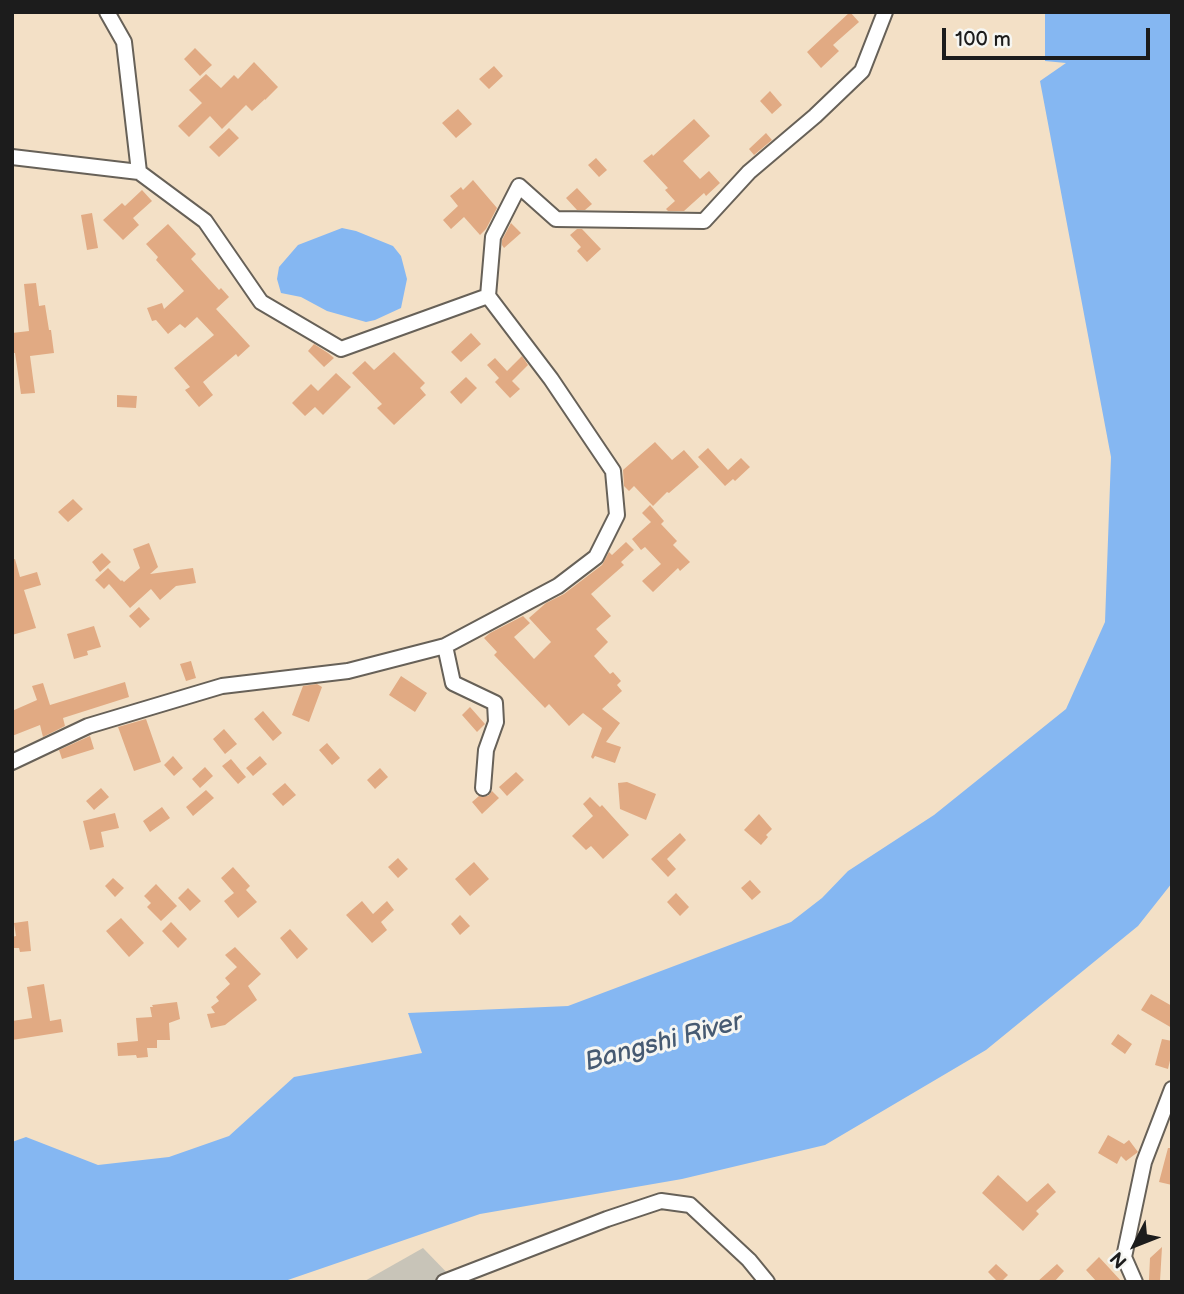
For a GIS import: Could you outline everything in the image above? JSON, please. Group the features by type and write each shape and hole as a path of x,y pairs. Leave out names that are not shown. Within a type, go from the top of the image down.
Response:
{"street":[{"path":"107,12 124,42 139,172"},
{"path":"12,762 88,726 222,686 348,671 445,646 558,586 596,557 617,515 613,471 551,379 488,296 494,237 519,186 556,219 704,221 749,172 815,116 862,71 885,12"},
{"path":"12,157 139,172 205,221 261,302 341,349 488,296"},
{"path":"445,646 453,682 495,703 496,722 486,750 483,788"},
{"path":"1135,1282 1124,1256 1144,1162 1172,1089"},
{"path":"444,1282 607,1219 662,1201 690,1205 749,1260 767,1282"}],"shaded area":[{"path":"423,1248 456,1282 363,1282"}],"water":[{"name":"Bangshi River","path":"1045,12 1172,12 1172,883 1138,926 986,1050 825,1145 682,1179 480,1214 282,1282 12,1282 12,1142 26,1137 98,1165 169,1157 229,1136 294,1077 422,1053 408,1013 568,1006 791,922 822,898 848,871 934,815 1066,709 1105,622 1111,457 1040,81 1066,63 1045,61"},
{"path":"342,228 393,246 401,256 407,279 401,308 366,322 327,311 301,297 281,293 277,279 279,267 298,245"}],"building":[{"path":"850,12 859,22 833,45 839,51 821,68 807,52"},
{"path":"195,48 212,65 200,76 184,59"},
{"path":"254,62 278,87 252,111 246,105 222,129 210,116 189,137 178,126 202,103 189,90 206,74 221,88 234,75 238,79"},
{"path":"494,66 503,76 489,89 479,79"},
{"path":"770,91 782,105 772,114 760,101"},
{"path":"458,109 472,124 456,138 442,123"},
{"path":"694,119 710,136 683,161 700,179 709,171 720,183 684,211 668,211 666,209 675,201 665,190 668,188 643,161 652,154 653,156"},
{"path":"229,128 239,138 219,157 209,147"},
{"path":"766,133 772,140 754,155 749,149"},
{"path":"596,158 607,170 599,177 588,165"},
{"path":"473,180 497,208 480,235 464,217 451,229 443,220 458,206 450,196 461,187 463,190"},
{"path":"577,188 592,204 585,210 577,210 566,198"},
{"path":"142,190 152,201 133,218 139,225 123,240 103,220 122,203 125,206"},
{"path":"92,213 98,248 87,250 81,215"},
{"path":"511,223 521,233 504,248 502,240"},
{"path":"168,224 196,254 191,259 219,290 221,288 229,297 216,309 250,346 238,357 236,354 203,382 213,395 199,407 185,390 190,387 174,368 214,335 197,317 185,328 180,324 168,334 156,320 152,321 147,308 162,303 164,309 184,291 156,260 158,257 146,244"},
{"path":"577,229 582,229 601,249 587,262 577,251 581,247 570,235"},
{"path":"36,283 39,306 45,305 54,353 30,356 35,393 21,394 12,333 29,331 24,284"},
{"path":"471,333 481,344 461,362 451,352"},
{"path":"314,344 334,358 324,367 308,351"},
{"path":"394,352 425,383 420,388 426,395 394,425 377,408 382,404 352,373 365,361 374,370"},
{"path":"522,356 528,365 512,381 520,389 510,398 495,382 499,378 487,365 495,358 507,371"},
{"path":"336,373 351,387 323,415 315,407 305,416 292,403 311,384 318,391"},
{"path":"466,377 477,388 461,404 450,392"},
{"path":"117,395 137,396 136,408 117,407"},
{"path":"655,442 672,460 684,450 699,467 653,506 634,486 629,491 624,486 623,470"},
{"path":"708,448 728,470 741,458 750,467 725,486 698,457"},
{"path":"73,499 83,509 68,522 58,512"},
{"path":"650,505 664,521 661,524 677,541 673,545 690,562 680,571 678,568 653,592 642,581 661,564 645,547 641,550 632,539 651,522 642,513"},
{"path":"626,542 634,550 621,562 624,565 591,594 611,616 596,629 608,642 594,656 610,674 613,672 621,681 617,685 622,691 602,709 620,723 606,742 621,747 615,763 591,757 602,728 583,713 569,726 549,704 545,708 494,655 497,652 484,638 523,616 530,623 514,637 534,659 551,642 529,618 546,603 564,594 602,565 609,552 612,555"},
{"path":"149,543 158,567 150,574 193,568 196,583 176,586 160,600 151,589 130,608 109,584 104,589 95,580 108,568 124,582 140,568 133,549"},
{"path":"102,553 111,562 100,572 92,562"},
{"path":"15,559 20,577 37,572 41,585 24,590 36,628 12,635 12,560"},
{"path":"139,607 150,619 140,628 129,616"},
{"path":"94,626 101,647 74,659 67,634"},
{"path":"191,661 196,678 186,681 180,664"},
{"path":"401,676 427,693 415,712 389,695"},
{"path":"125,682 129,697 63,718 65,726 43,737 40,725 12,736 12,711 37,700 32,686 43,683 50,705"},
{"path":"317,684 322,687 309,722 292,715 303,686"},
{"path":"470,707 485,724 477,732 462,715"},
{"path":"263,711 282,733 273,741 254,719"},
{"path":"146,719 161,762 134,771 118,727"},
{"path":"224,729 237,744 225,754 213,739"},
{"path":"90,736 94,749 62,759 59,750"},
{"path":"327,743 340,758 332,765 319,750"},
{"path":"173,756 183,768 174,776 164,765"},
{"path":"260,756 267,764 253,776 246,768"},
{"path":"231,759 246,777 238,784 222,766"},
{"path":"205,767 213,776 200,788 192,779"},
{"path":"380,768 388,777 375,789 367,780"},
{"path":"516,772 524,780 507,796 499,787"},
{"path":"627,782 656,794 646,820 620,809 618,783"},
{"path":"285,783 296,795 283,806 272,794"},
{"path":"101,788 109,797 94,810 86,801"},
{"path":"206,790 214,798 193,816 186,807"},
{"path":"492,791 499,798 482,814 472,802 479,796 488,796"},
{"path":"590,797 600,807 602,805 629,835 603,859 591,846 586,850 572,836 593,816 583,804"},
{"path":"162,807 170,818 150,832 143,821"},
{"path":"115,813 119,828 101,832 104,847 90,850 83,821"},
{"path":"759,814 772,829 761,845 744,830"},
{"path":"680,833 686,840 667,859 676,869 668,877 651,859"},
{"path":"398,858 408,869 398,878 388,867"},
{"path":"474,862 489,879 470,896 455,879"},
{"path":"233,867 250,886 246,890 257,902 238,918 224,901 234,893 221,878"},
{"path":"113,878 124,888 115,897 105,886"},
{"path":"750,880 761,892 752,900 741,888"},
{"path":"156,884 177,906 161,921 147,907 151,903 144,896"},
{"path":"188,888 201,901 190,911 178,898"},
{"path":"676,893 689,907 680,916 667,902"},
{"path":"362,901 373,914 387,901 394,910 381,922 387,930 372,943 346,915"},
{"path":"460,915 470,926 460,935 451,924"},
{"path":"121,918 144,943 129,957 106,931"},
{"path":"28,921 31,951 20,952 19,948 12,948 12,937 16,936 14,923"},
{"path":"171,922 187,939 178,948 162,931"},
{"path":"290,929 308,949 297,959 280,938"},
{"path":"235,947 261,974 248,986 257,1000 225,1025 211,1028 207,1014 215,1013 211,1007 219,1001 216,997 230,984 225,978 237,967 225,955"},
{"path":"44,984 50,1021 61,1019 63,1032 12,1040 12,1021 32,1018 27,987"},
{"path":"1151,994 1172,1006 1172,1028 1141,1010"},
{"path":"177,1002 180,1019 169,1023 170,1040 157,1040 157,1048 147,1048 148,1057 118,1056 117,1043 138,1041 136,1018 152,1017 152,1005"},
{"path":"1118,1034 1132,1044 1125,1054 1111,1044"},
{"path":"1162,1039 1172,1041 1168,1069 1155,1065"},
{"path":"1108,1135 1124,1144 1129,1140 1138,1152 1126,1161 1121,1156 1117,1164 1098,1153"},
{"path":"1168,1148 1172,1148 1172,1185 1159,1182"},
{"path":"998,1175 1027,1202 1048,1183 1056,1192 1036,1211 1039,1214 1023,1231 982,1193"},
{"path":"1162,1247 1160,1281 1149,1280 1150,1258"},
{"path":"1099,1257 1122,1282 1097,1282 1086,1270"},
{"path":"996,1264 1008,1275 1001,1282 988,1272"},
{"path":"1057,1264 1064,1271 1054,1282 1037,1282"}]}
